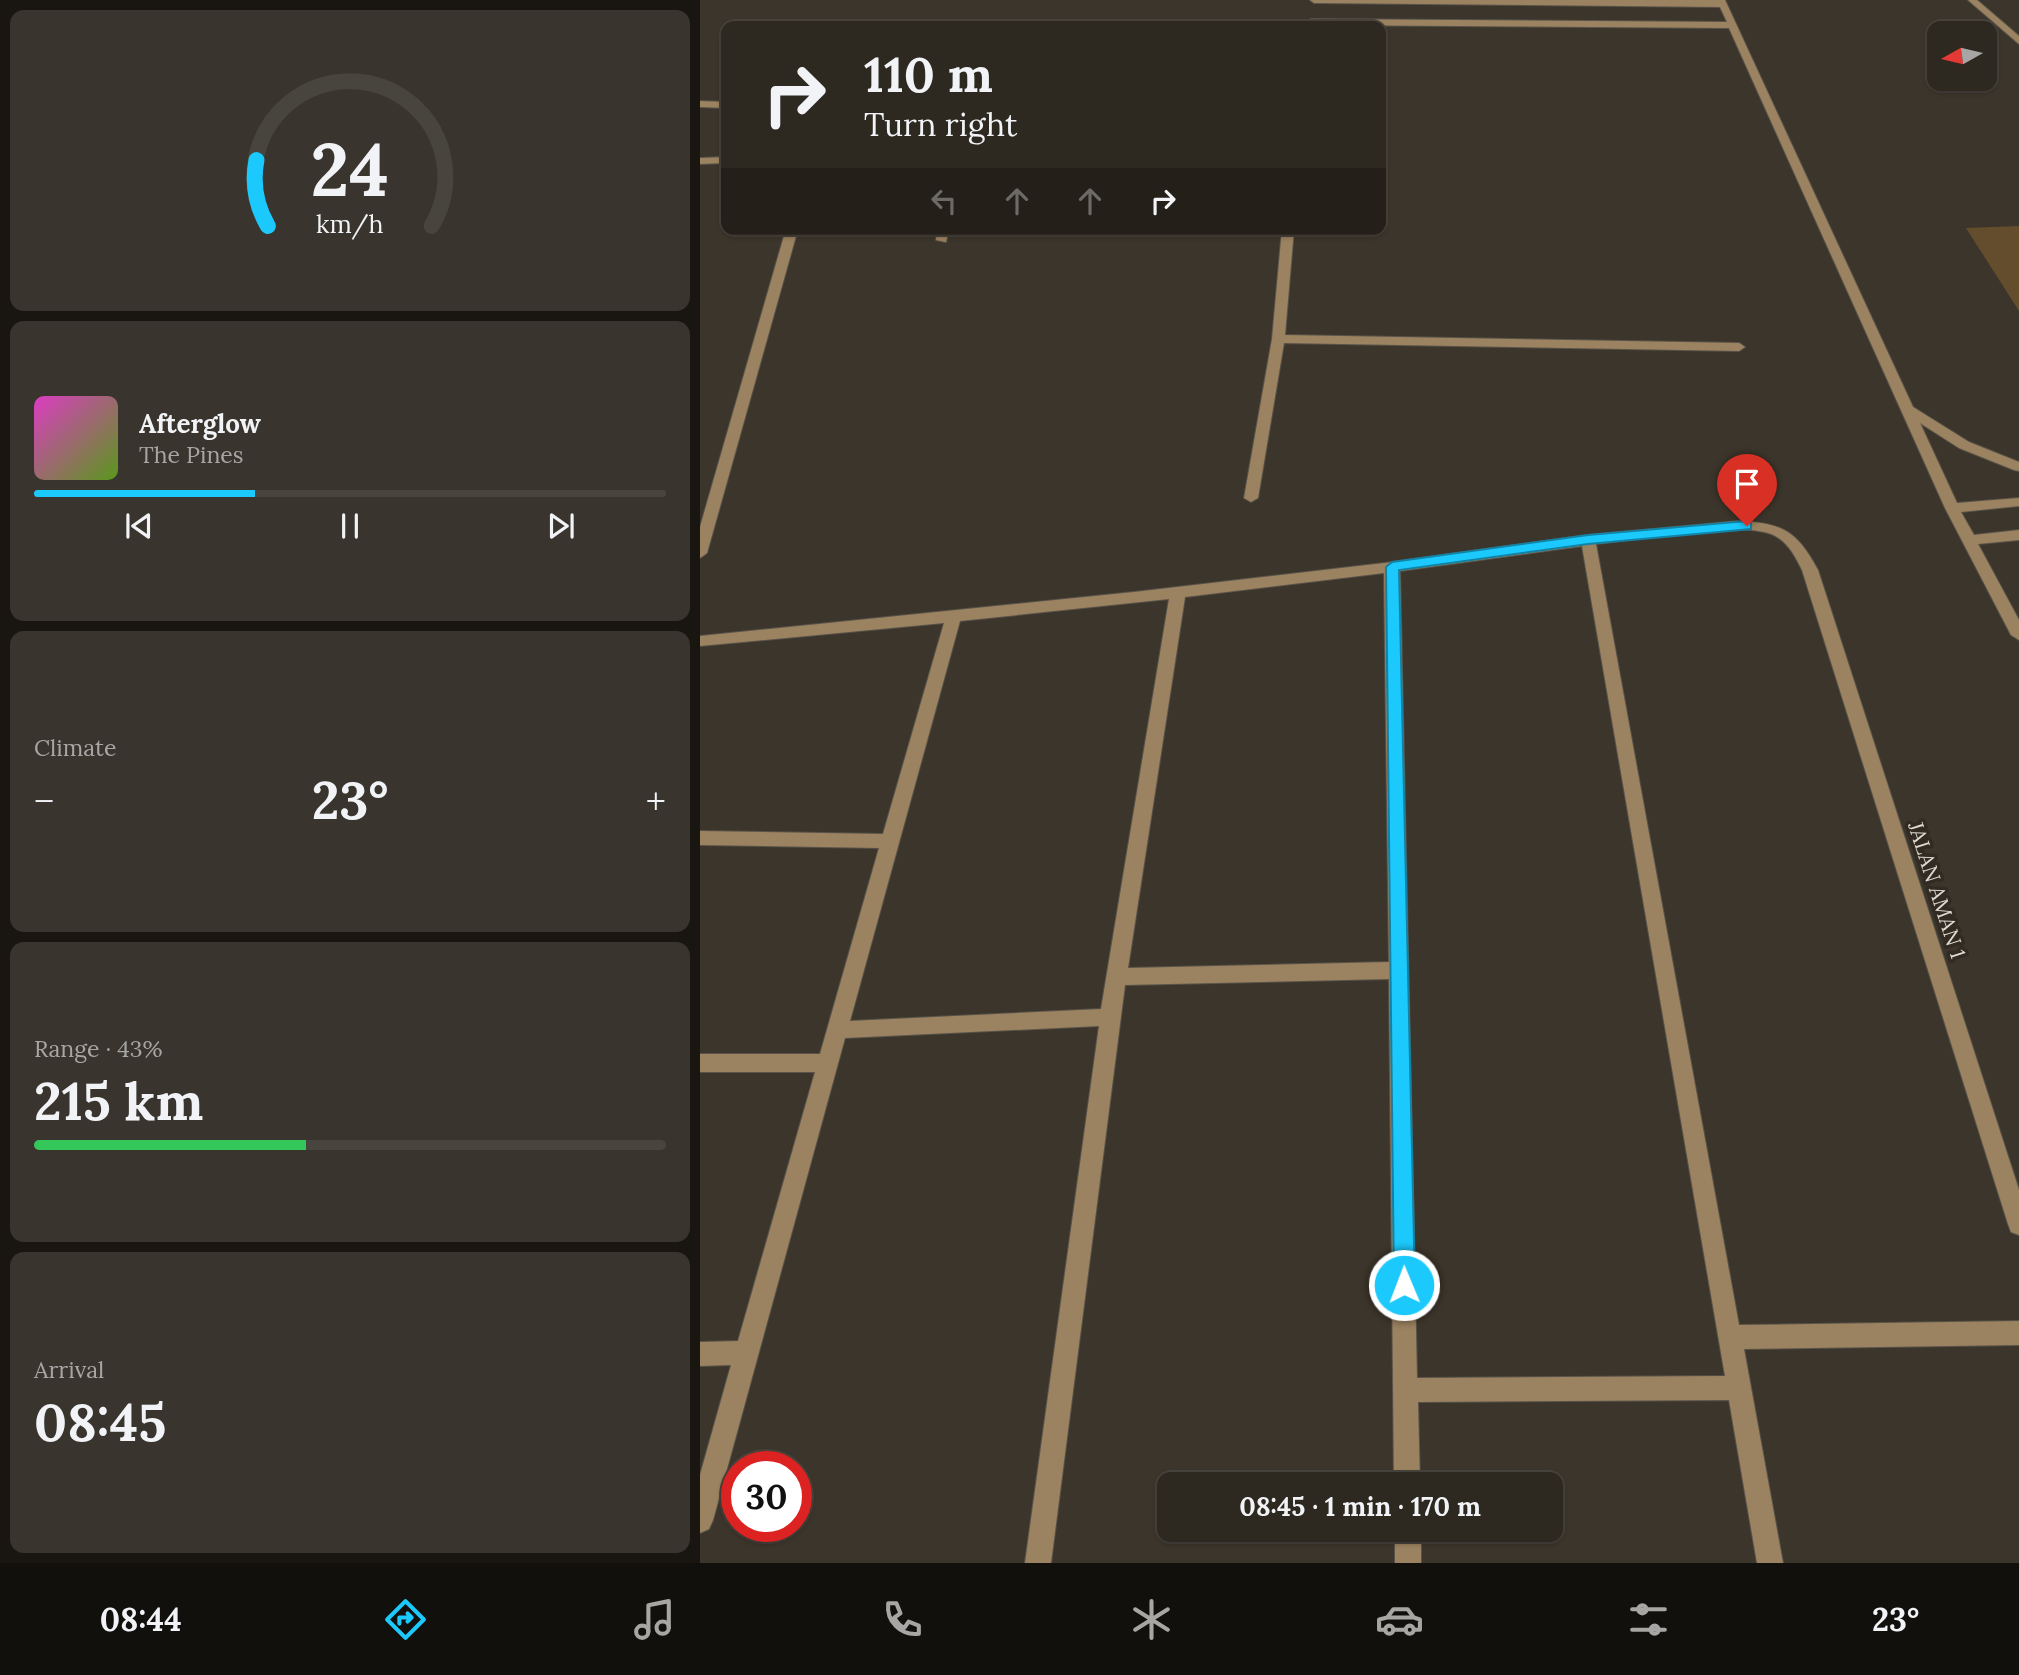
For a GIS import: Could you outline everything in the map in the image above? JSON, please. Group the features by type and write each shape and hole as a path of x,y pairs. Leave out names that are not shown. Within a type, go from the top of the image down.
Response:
{"street":[{"path":"1311,21 1314,0 1481,3 1722,2 1952,508 2019,635"},
{"path":"1972,0 2019,41"},
{"path":"1481,3 1482,24"},
{"path":"1386,24 1732,25"},
{"path":"700,104 721,105"},
{"path":"700,161 721,160"},
{"path":"700,553 790,235"},
{"path":"1251,498 1278,339 1287,235"},
{"path":"1278,339 1739,347"},
{"path":"1908,409 1964,445 2019,467"},
{"path":"1952,508 2019,502"},
{"name":"JALAN AMAN 1","path":"700,641 953,618 1392,567 1588,540 1704,528 1771,528 1789,537 1810,570 2019,1224"},
{"path":"1970,540 2019,535"},
{"path":"1588,540 1732,1337 1770,1563"},
{"path":"1392,567 1407,1472"},
{"path":"1038,1563 1110,1017 1178,592"},
{"path":"700,1520 953,618"},
{"path":"700,838 890,841"},
{"path":"1117,977 1399,970"},
{"path":"838,1030 1110,1017"},
{"path":"700,1063 828,1063"},
{"path":"1732,1337 2019,1334"},
{"path":"700,1354 747,1353"},
{"path":"1406,1390 1740,1388"},
{"path":"1408,1542 1408,1563"}],"shaded area":[{"path":"2019,226 2019,311 1966,228"}],"route":[{"path":"1404,1285 1392,567 1588,540 1747,526"}]}
